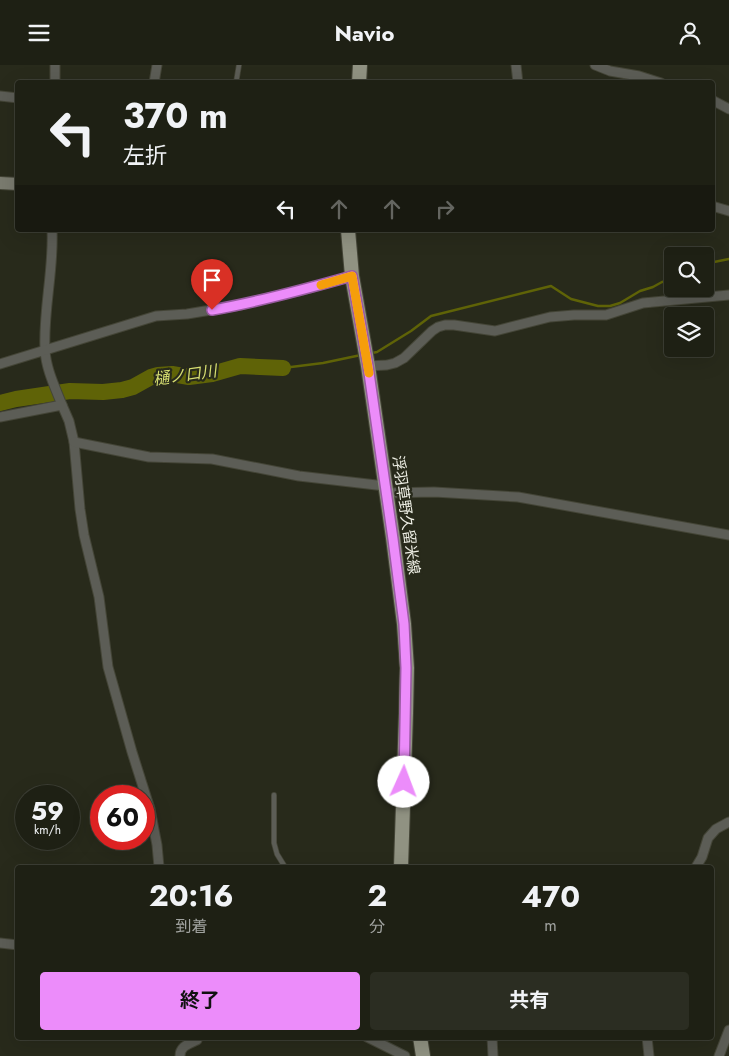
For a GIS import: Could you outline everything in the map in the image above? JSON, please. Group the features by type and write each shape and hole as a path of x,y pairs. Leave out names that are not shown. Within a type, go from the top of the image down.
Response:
{"main road":[{"path":"360,65 360,80"},
{"name":"浮羽草野久留米線","path":"348,232 352,276 368,364 404,624 406,729 401,865"},
{"path":"420,1040 423,1056"}],"street":[{"path":"55,65 55,80"},
{"path":"154,80 157,65"},
{"path":"516,65 518,80"},
{"path":"596,65 610,71 652,80"},
{"path":"0,96 15,98"},
{"path":"715,102 729,109"},
{"path":"0,183 15,184"},
{"path":"715,207 729,211"},
{"path":"52,232 53,247 45,325 45,351 53,384 69,421 74,442 80,509 84,535 99,597 108,667 150,809 156,837 159,865"},
{"path":"0,364 156,316 187,314 241,305 352,276"},
{"path":"368,364 387,365 404,358 432,331 445,325 495,331 550,317 606,315 643,303 729,295"},
{"path":"0,417 61,403"},
{"path":"74,442 149,457 212,459 299,477 386,490 518,497 729,535"},
{"path":"697,865 708,838 716,829 729,822"},
{"path":"0,943 15,945"},
{"path":"719,1056 729,1030"},
{"path":"180,1056 182,1048 195,1040"},
{"path":"373,1040 405,1056"},
{"path":"492,1040 493,1056"},
{"path":"647,1040 649,1056"}],"lane":[{"path":"237,80 240,65"},
{"path":"274,795 274,843 277,854 284,865"}],"waterway":[{"path":"714,262 729,259"},
{"path":"372,353 377,352 411,331 431,316 551,286 571,299 598,306 610,306 664,282"},
{"path":"283,368 323,363 361,355"},
{"name":"樋ノ口川","path":"0,403 70,391 103,392 122,390 158,375 172,374 189,377 212,374 240,366 283,368"}],"slow traffic":[{"path":"321,285 352,276 369,373"}],"route":[{"path":"212,310 299,291 352,276 368,366 404,624 406,713 404,782"}]}
